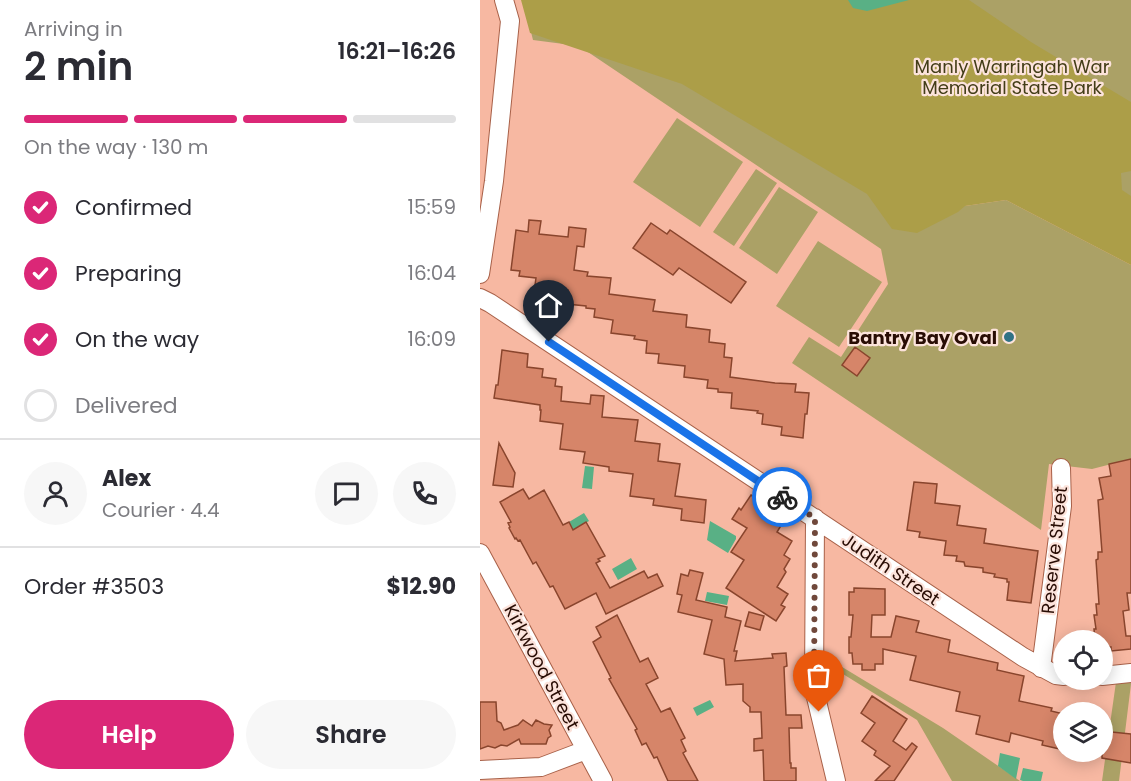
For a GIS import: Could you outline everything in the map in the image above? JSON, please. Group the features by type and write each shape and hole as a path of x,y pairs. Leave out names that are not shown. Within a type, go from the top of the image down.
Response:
{"street":[{"path":"480,274 494,181 510,21 504,0"},
{"name":"Judith Street","path":"480,298 1041,668 1053,674"},
{"name":"Reserve Street","path":"1041,668 1062,506 1061,468"},
{"path":"815,518 814,689 836,781"},
{"name":"Kirkwood Street","path":"480,553 603,781"},
{"path":"1113,675 1131,673"},
{"path":"480,770 541,767 586,750"}],"green space":[{"path":"521,0 969,0 1031,42 1131,102 1131,171 1121,173 1122,190 1131,196 1131,265 1006,200 965,206 917,233 892,229 867,194 682,84 530,33"},
{"path":"523,0 965,206 1006,200 1131,265 1131,459 1092,469 1049,464 1041,530 792,363 809,337 841,357 888,284 881,249 579,46 533,40"},
{"name":"Manly Warringah War Memorial State Park","path":"786,0 1131,0 1131,252"},
{"path":"677,118 743,162 700,227 633,182"},
{"path":"756,169 777,183 734,246 713,232"},
{"path":"779,187 818,212 777,274 739,248"},
{"path":"818,241 882,282 839,347 776,306"},
{"path":"814,650 943,728 1020,781 952,781 917,720 814,656"},
{"path":"1131,673 1119,781 1102,781 1105,762 1113,762 1113,703 1117,675"}],"shaded area":[{"path":"848,0 909,0 867,11 853,8"},
{"path":"585,466 594,467 592,489 582,488"},
{"path":"584,513 589,521 573,530 569,522"},
{"path":"710,521 736,536 728,553 707,540"},
{"path":"631,558 637,569 618,580 612,569"},
{"path":"707,592 729,596 727,605 705,601"},
{"path":"710,700 714,707 697,716 693,708"},
{"path":"1000,753 1020,758 1016,779 998,766"},
{"path":"1023,768 1043,772 1041,781 1020,780"}],"building":[{"path":"529,220 541,221 539,234 568,237 569,227 586,229 584,247 577,246 574,270 588,272 587,276 611,278 609,294 655,300 653,311 687,315 686,327 710,330 709,342 725,344 724,357 732,358 730,377 796,384 795,392 809,393 803,438 781,435 782,427 762,424 763,414 757,413 758,411 731,408 732,393 707,388 708,380 684,377 685,366 658,363 659,354 646,353 647,341 634,339 635,336 611,333 613,320 594,317 595,309 567,304 568,290 535,285 536,278 519,276 520,271 511,270 516,230 528,232"},
{"path":"651,223 667,234 670,230 746,282 731,303 679,268 673,275 633,248"},
{"path":"855,347 870,358 857,376 842,365"},
{"path":"502,350 528,354 527,367 543,369 542,377 556,379 555,386 562,387 561,401 590,404 591,395 604,396 602,417 638,420 635,441 660,444 658,461 680,464 675,496 706,500 704,523 681,520 682,509 653,505 654,499 630,496 633,474 609,471 609,467 583,463 585,452 560,449 563,424 540,421 540,405 494,398 496,385 498,385"},
{"path":"499,443 515,473 513,487 493,485"},
{"path":"1131,459 1131,593 1127,593 1129,610 1123,611 1126,636 1131,636 1131,649 1113,651 1113,630 1094,629 1096,629 1094,615 1097,615 1096,604 1099,604 1096,560 1098,552 1102,552 1098,500 1103,499 1099,478 1111,476 1109,464"},
{"path":"914,482 937,484 935,503 960,506 957,525 986,529 984,543 1038,551 1031,603 1007,600 1009,582 1007,579 983,572 983,568 965,566 964,562 956,561 957,556 944,555 946,541 919,537 920,532 907,530"},
{"path":"523,489 529,499 544,490 563,525 569,522 573,530 586,522 605,556 598,559 600,561 596,563 610,588 644,571 648,578 657,574 663,586 606,614 596,593 565,609 553,586 550,587 536,562 533,564 520,540 515,539 509,528 508,523 511,522 500,502"},
{"path":"751,495 762,502 760,504 785,519 777,532 792,541 784,555 790,559 784,569 786,572 777,587 788,594 781,605 785,607 776,621 726,588 744,560 731,552 747,528 732,519"},
{"path":"690,570 703,573 696,600 727,607 725,617 741,621 734,651 737,651 735,661 773,658 772,654 786,653 787,666 784,667 786,715 801,715 802,728 789,728 790,763 791,768 796,768 796,781 764,781 763,750 754,751 754,739 762,738 761,712 750,712 750,707 743,701 743,684 726,685 724,659 704,654 712,620 678,612 682,595 677,594 681,574 688,576"},
{"path":"854,588 885,589 885,615 872,615 871,637 891,637 896,616 919,621 916,632 950,640 948,652 998,663 997,670 1024,676 1019,701 1052,708 1053,748 1042,745 1043,741 1011,733 1009,742 976,734 980,716 956,711 960,692 910,680 916,656 883,649 883,664 875,664 875,670 862,670 862,664 853,664 852,653 849,653 853,615 849,615 849,592 854,592"},
{"path":"749,612 764,616 760,630 745,626"},
{"path":"617,615 640,662 648,658 658,678 646,684 661,712 670,708 685,738 681,740 686,751 683,753 698,781 668,781 657,757 654,758 646,743 642,745 635,730 637,729 609,679 611,678 593,642 601,637 596,627"},
{"path":"872,696 907,719 893,741 906,750 912,743 917,747 894,781 875,781 890,766 874,755 876,751 862,741 875,723 861,713"},
{"path":"480,702 496,702 497,721 501,723 504,730 518,725 523,720 532,726 536,720 552,725 549,730 551,736 546,744 521,744 519,739 507,746 501,745 495,748 488,746 480,749"},
{"path":"1113,732 1131,734 1131,763 1113,760"}],"way so far":[{"path":"782,497 815,518 814,689 819,712"}],"place":[{"name":"Bantry Bay Oval","path":"1009,337"}],"route":[{"path":"549,342 782,497"}]}
